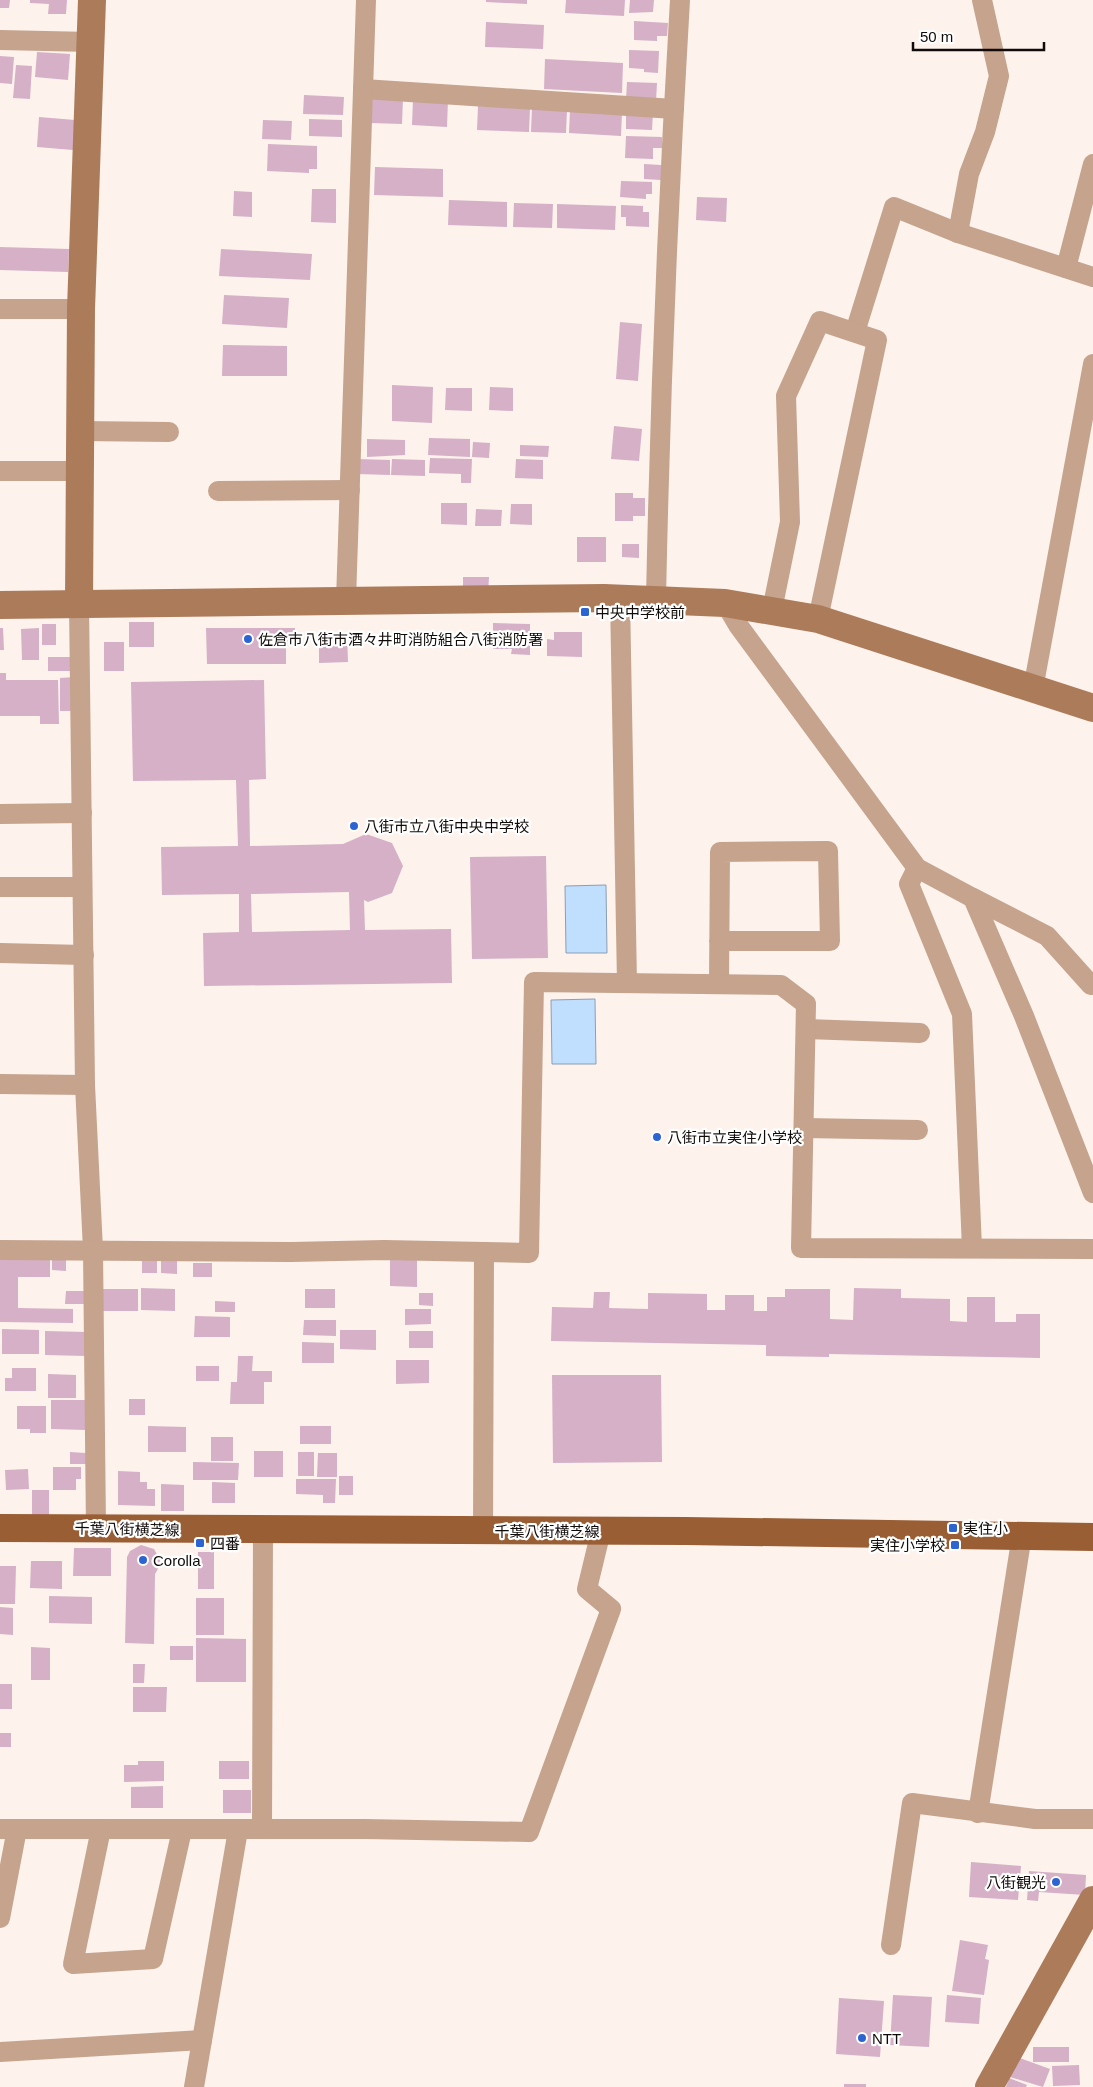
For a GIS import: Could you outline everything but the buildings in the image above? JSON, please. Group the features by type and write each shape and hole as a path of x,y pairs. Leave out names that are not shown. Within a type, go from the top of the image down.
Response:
{"main road":[{"name":"千葉八街横芝線","path":"0,1528 601,1531 1093,1537"}],"street":[{"path":"92,0 81,309 79,604 85,1085 92,1250 96,1529"},
{"path":"346,600 366,0"},
{"path":"656,599 659,458 680,0"},
{"path":"958,233 970,174 985,132 999,76 982,0"},
{"path":"0,40 91,42"},
{"path":"363,88 674,109"},
{"path":"1066,268 1089,194 1093,164"},
{"path":"855,332 894,207 958,233 1093,276"},
{"path":"0,309 81,309"},
{"path":"772,610 790,522 786,396 820,321 877,340 818,619"},
{"path":"1033,689 1093,364"},
{"path":"80,432 169,432"},
{"path":"0,471 80,471"},
{"path":"218,491 350,490"},
{"path":"620,598 627,983"},
{"path":"0,605 620,598 725,603 818,619 1033,689 1092,705"},
{"path":"725,603 738,624 917,868 1047,936 1091,985"},
{"path":"0,814 82,813"},
{"path":"718,984 720,852 828,851 830,941 719,941"},
{"path":"917,868 909,884 962,1014 972,1248"},
{"path":"0,887 82,887"},
{"path":"973,898 1024,1016 1093,1194"},
{"path":"0,953 84,955"},
{"path":"0,1250 530,1253 534,982 782,985 806,1004 801,1248 1093,1249"},
{"path":"806,1029 920,1033"},
{"path":"0,1084 85,1085"},
{"path":"804,1128 918,1130"},
{"path":"483,1531 484,1252"},
{"path":"262,1829 263,1530"},
{"path":"0,1918 8,1829 529,1832 612,1609 587,1589 601,1531"},
{"path":"978,1813 1022,1535"},
{"path":"891,1945 912,1803 1035,1819 1093,1819"},
{"path":"101,1830 73,1964 154,1959 182,1830"},
{"path":"194,2087 238,1830"},
{"path":"989,2087 1093,1900"},
{"path":"0,2052 202,2040"}],"water":[{"path":"606,885 607,953 566,953 565,886"},
{"path":"595,999 596,1064 552,1064 551,1000"}],"place":[{"name":"中央中学校前","path":"585,612"},
{"name":"佐倉市八街市酒々井町消防組合八街消防署","path":"248,639"},
{"name":"八街市立八街中央中学校","path":"354,826"},
{"name":"八街市立実住小学校","path":"657,1137"},
{"name":"実住小","path":"953,1528"},
{"name":"四番","path":"200,1543"},
{"name":"実住小学校","path":"955,1545"},
{"name":"Corolla","path":"143,1560"},
{"name":"八街観光","path":"1056,1882"},
{"name":"NTT","path":"862,2038"}]}
